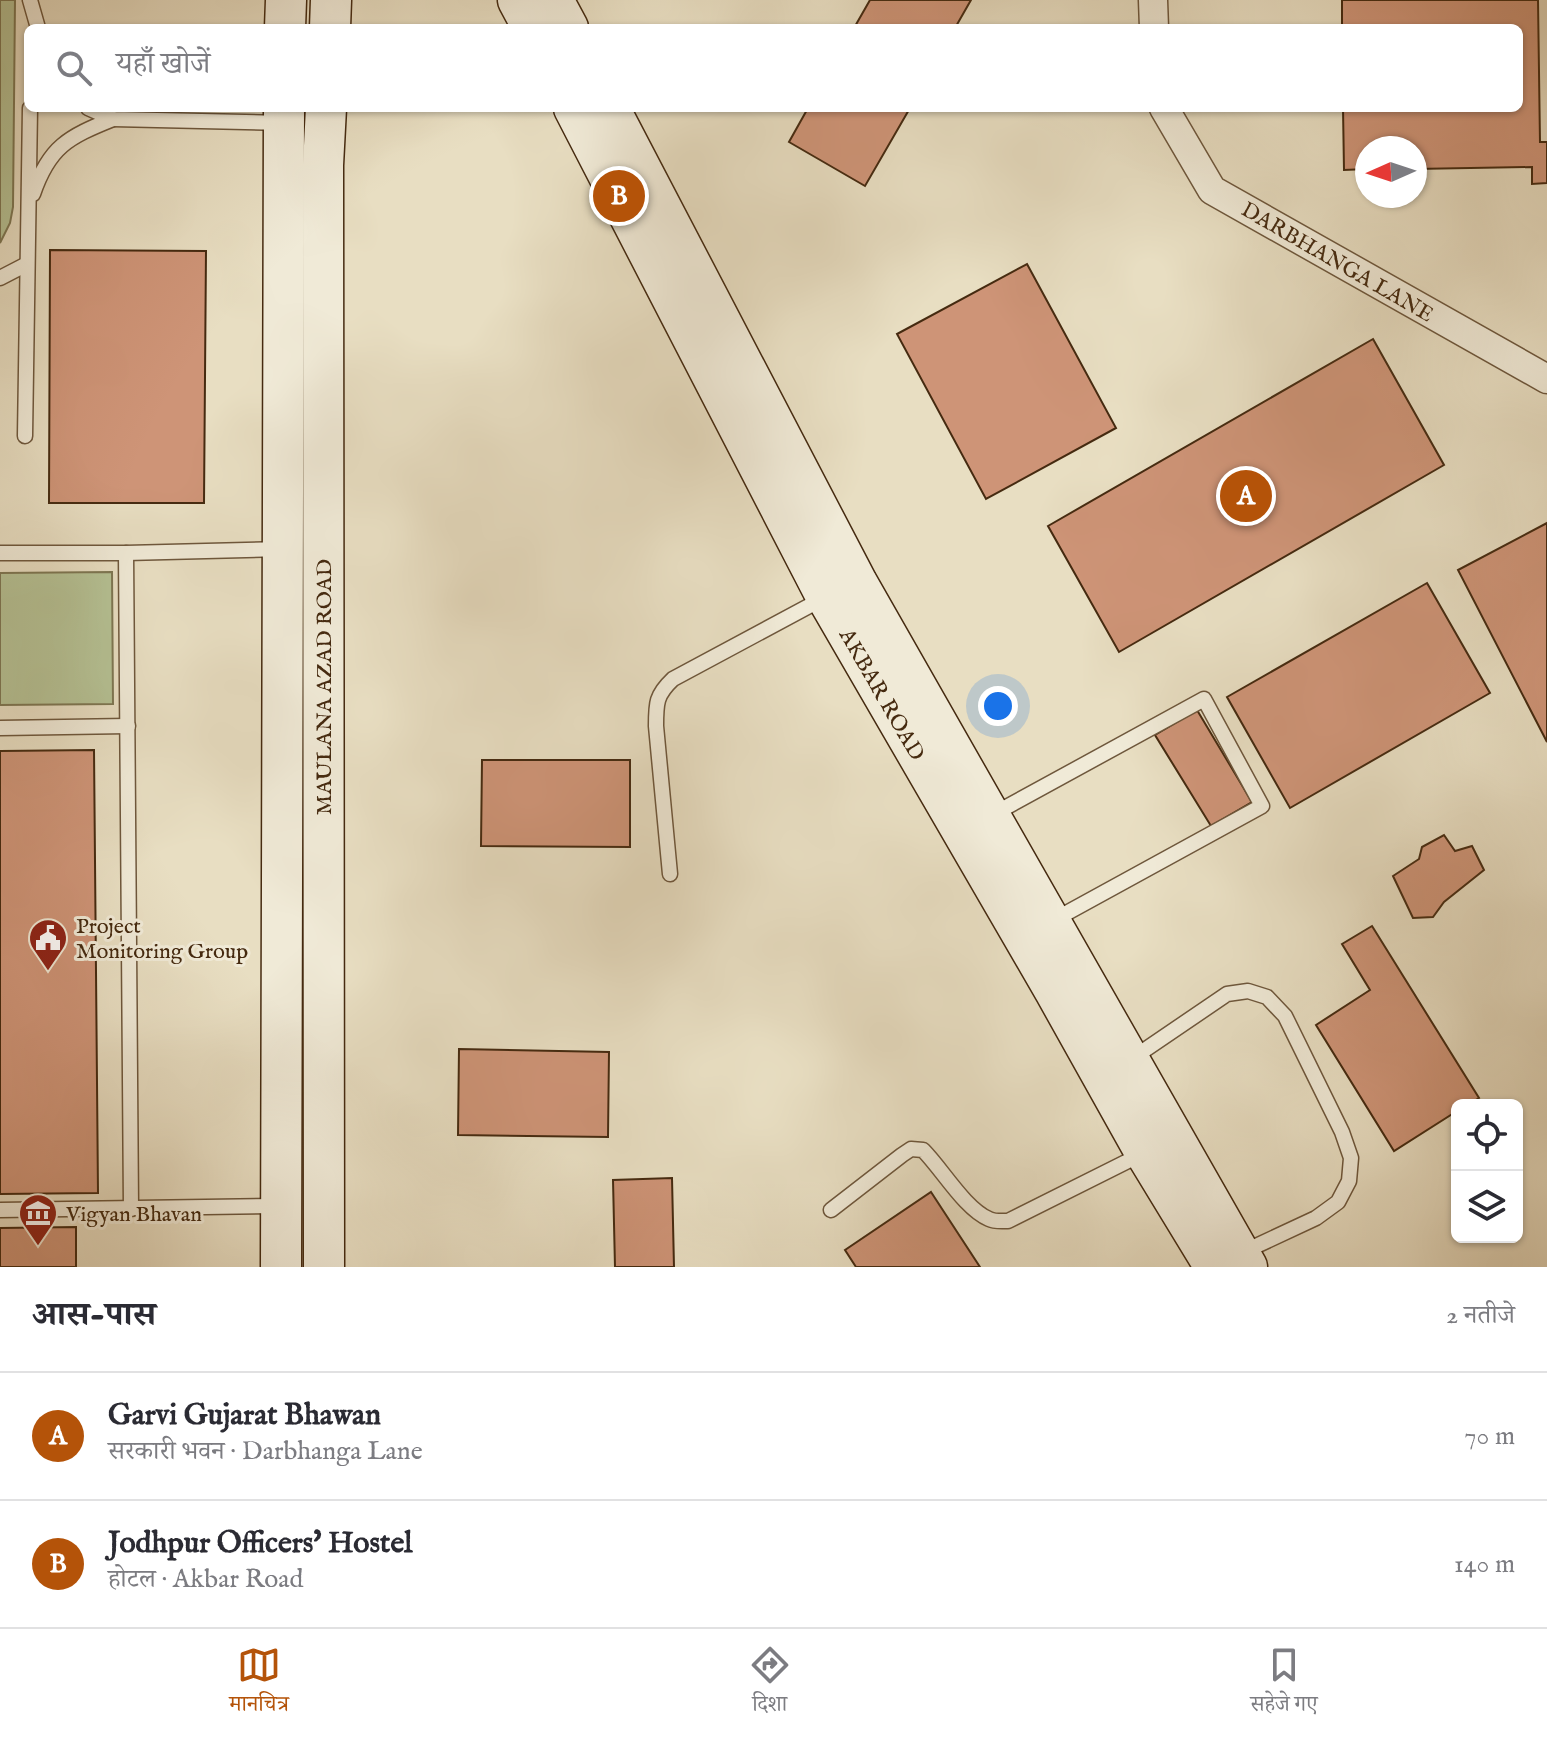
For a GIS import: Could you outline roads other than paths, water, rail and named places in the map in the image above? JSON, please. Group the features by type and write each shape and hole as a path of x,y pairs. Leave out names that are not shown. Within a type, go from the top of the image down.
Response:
{"main road":[{"path":"285,24 286,0"},
{"path":"330,24 331,0"},
{"path":"518,0 531,24"},
{"path":"553,0 566,24"},
{"name":"MAULANA AZAD ROAD","path":"324,1267 323,228 326,112"},
{"name":"AKBAR ROAD","path":"576,112 842,590 1055,991 1145,1152 1234,1262"},
{"name":"AKBAR ROAD","path":"611,112 842,590 990,816 1130,1060 1234,1262"},
{"name":"MAULANA AZAD ROAD","path":"281,1267 284,116"}],"street":[{"path":"1153,0 1154,24"},
{"name":"DARBHANGA LANE","path":"1166,112 1212,190 1547,379"}],"lane":[{"path":"31,1 31,24"},
{"path":"31,1 37,24"},
{"path":"25,436 30,112"},
{"path":"97,112 113,119"},
{"path":"28,207 37,180 52,154 78,133 113,119 284,116"},
{"path":"0,278 27,264"},
{"path":"0,553 283,549"},
{"path":"126,553 131,1209"},
{"path":"670,874 656,726 660,691 673,679 842,590"},
{"path":"990,816 1204,699 1262,806 1051,921"},
{"path":"0,728 128,726"},
{"path":"1130,1060 1227,994 1248,991 1267,997 1285,1016 1342,1132 1351,1158 1349,1181 1338,1202 1316,1218 1234,1262"},
{"path":"831,1210 911,1149 923,1150 968,1203 993,1221 1008,1221 1145,1152"},
{"path":"0,1210 281,1206"}],"place":[{"name":"Jodhpur Officers' Hostel","path":"619,196"},
{"name":"Garvi Gujarat Bhawan","path":"1246,496"},
{"name":"Project Monitoring Group","path":"48,972"},
{"name":"Vigyan Bhavan","path":"38,1247"}]}
